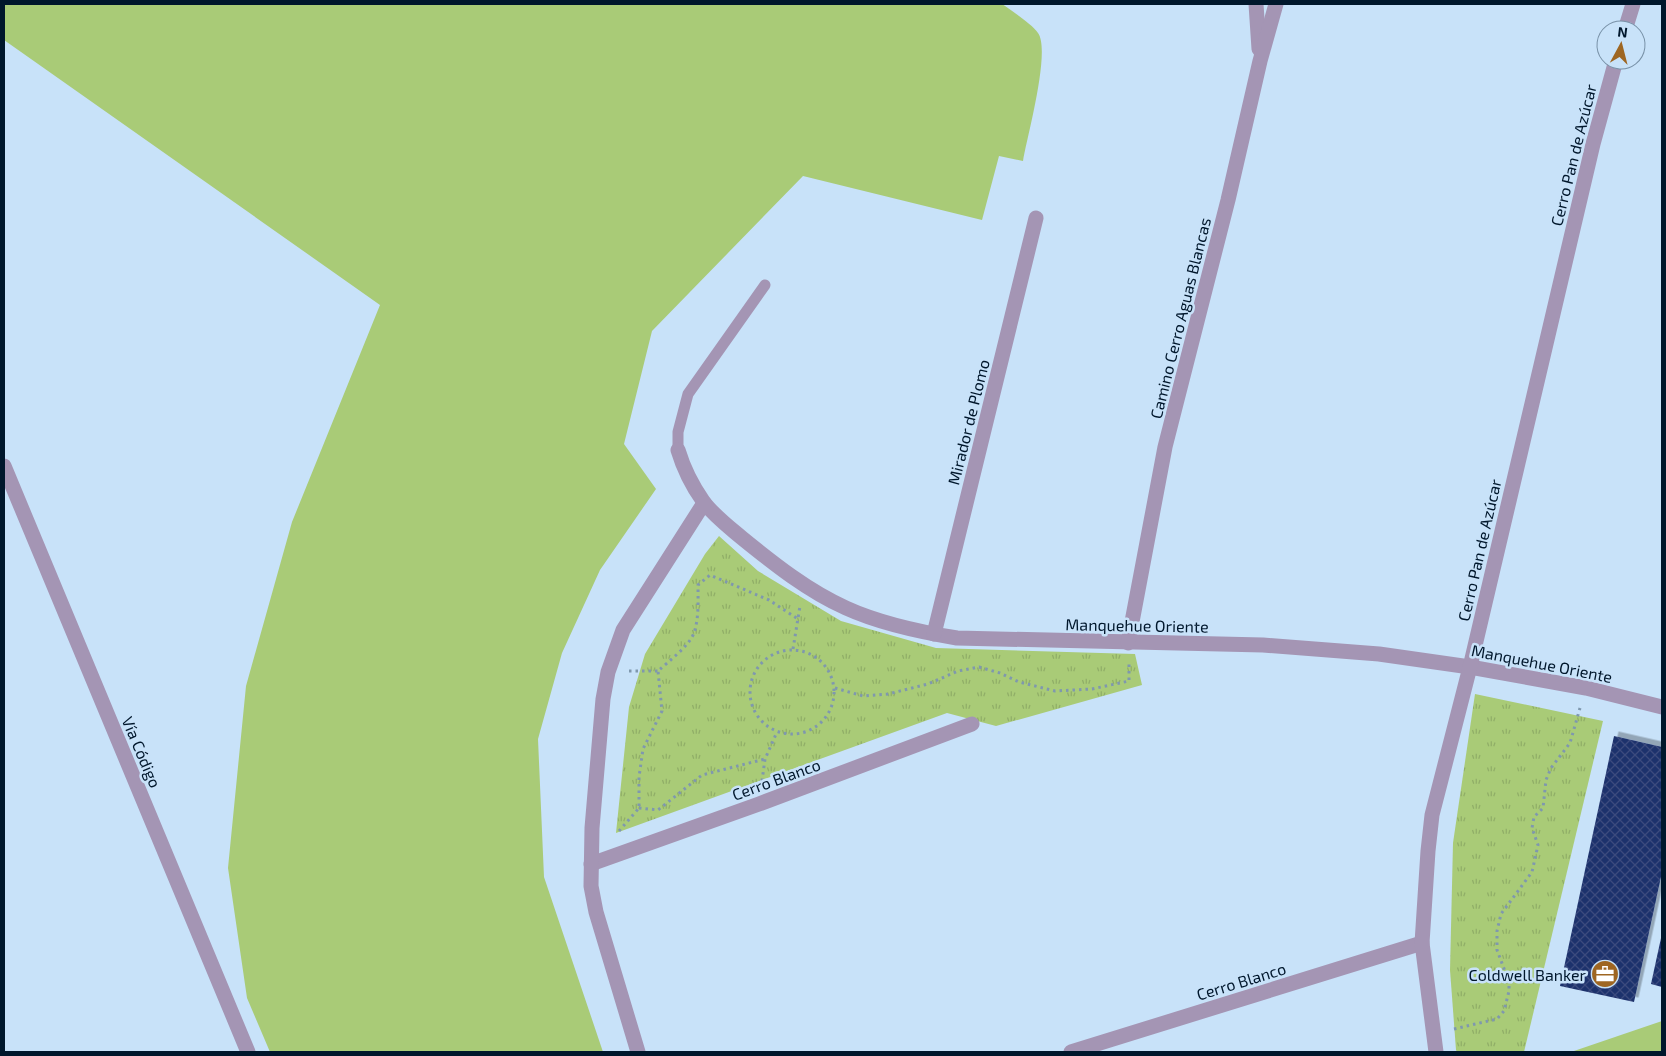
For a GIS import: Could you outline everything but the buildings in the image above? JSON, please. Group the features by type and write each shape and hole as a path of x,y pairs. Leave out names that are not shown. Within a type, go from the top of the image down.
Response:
{"street":[{"path":"1256,4 1260,61"},
{"name":"Camino Cerro Aguas Blancas","path":"1128,643 1165,447 1228,200 1260,61 1276,4"},
{"path":"1628,20 1633,4"},
{"name":"Cerro Pan de Azúcar","path":"1436,1052 1422,943 1432,815 1470,667 1593,144 1613,70"},
{"name":"Mirador de Plomo","path":"934,634 1036,218"},
{"name":"Manquehue Oriente","path":"678,450 684,470 704,503 754,548 804,585 847,609 875,619 957,638 1263,645 1380,654 1470,667 1586,688 1662,707"},
{"name":"Vía Código","path":"4,466 248,1052"},
{"path":"638,1052 596,912 591,886 592,828 603,699 608,672 623,630 704,503"},
{"name":"Cerro Blanco","path":"591,864 759,804 972,724"},
{"name":"Cerro Blanco","path":"1071,1052 1422,943"}],"lane":[{"path":"678,450 678,432 688,394 765,285"}],"path":[{"path":"608,672 658,671 678,653 693,635 698,615 698,585 710,575 769,600 798,619"},
{"path":"793,649 804,585"},
{"path":"835,688 863,696 888,694 928,684 958,671 979,667 1019,682 1055,690 1092,689 1129,681 1128,643"},
{"path":"793,649 807,652 816,657 831,674 835,688 834,700 826,718 815,728 803,733 788,734 777,732 764,725 754,711 750,697 750,684 755,670 765,659 778,652 793,649"},
{"path":"615,836 639,808 639,777 643,749 662,711 658,671"},
{"path":"1434,1034 1497,1019 1504,1011 1509,991 1509,982 1497,950 1497,932 1501,914 1532,872 1538,845 1532,828 1534,817 1543,808 1546,780 1551,768 1570,743 1586,688"},
{"path":"759,804 765,759 777,732"},
{"path":"639,808 658,810 702,775 765,759"}],"green space":[{"path":"4,4 1002,4 1027,22 1038,33 1042,57 1040,75 1023,161 999,156 982,220 803,176 652,331 624,444 656,489 600,570 562,653 538,739 544,877 603,1052 270,1052 247,998 228,868 246,686 292,522 380,305 4,40"},
{"path":"719,536 758,571 841,621 936,648 1135,654 1142,685 996,726 947,713 616,833 629,707 645,654 705,554"},
{"path":"1475,694 1603,721 1524,1052 1457,1052 1456,1050 1450,970 1453,843"},
{"path":"1662,1021 1662,1052 1571,1052"}],"place":[{"name":"Coldwell Banker","path":"1605,974"}]}
